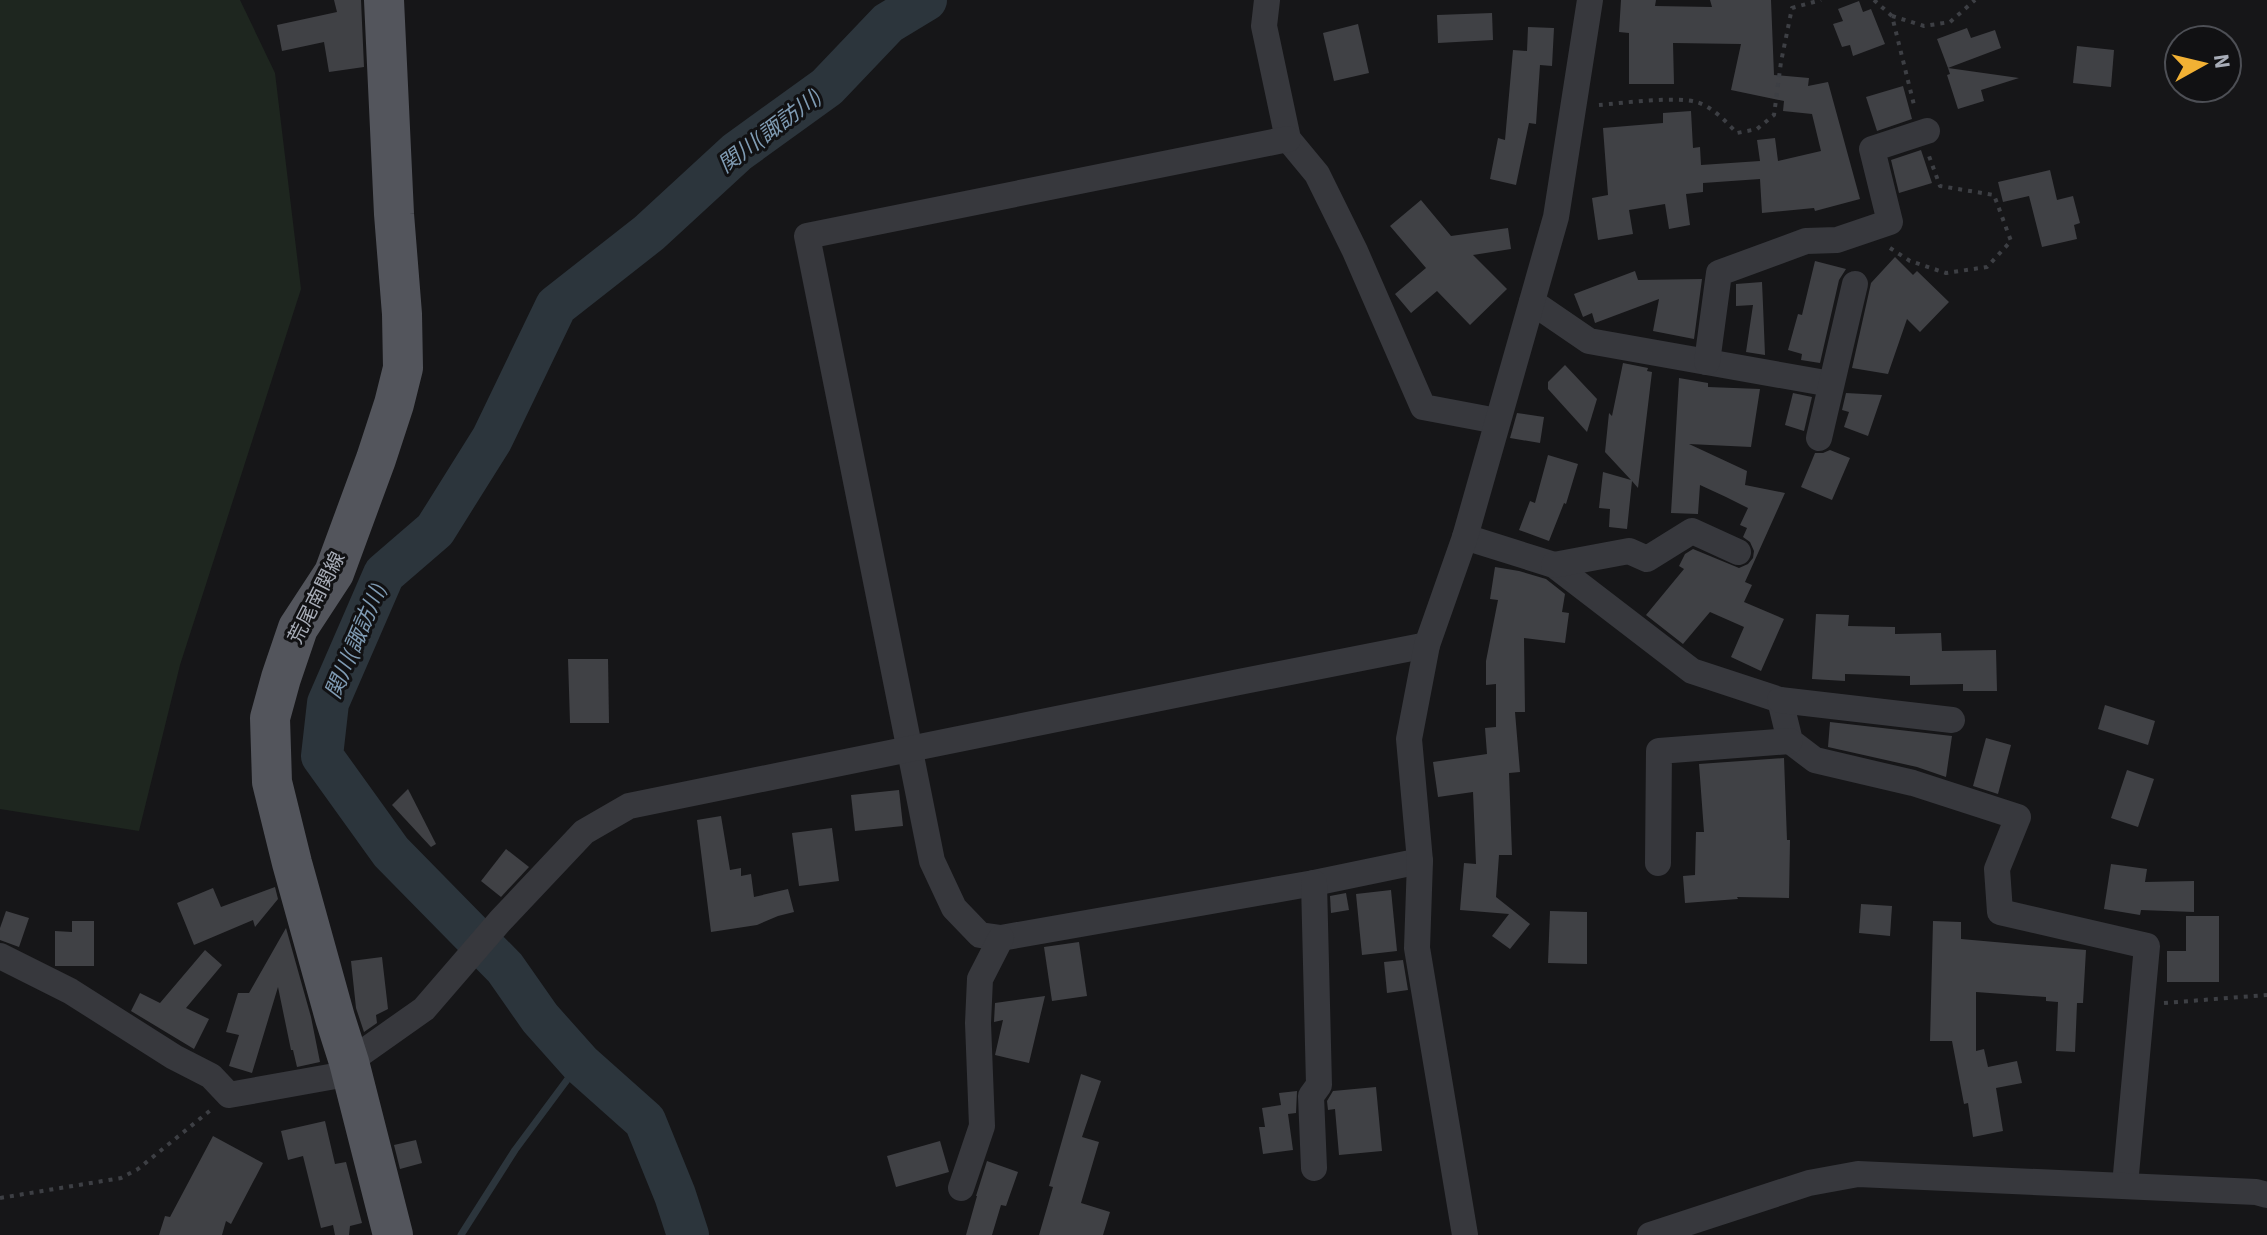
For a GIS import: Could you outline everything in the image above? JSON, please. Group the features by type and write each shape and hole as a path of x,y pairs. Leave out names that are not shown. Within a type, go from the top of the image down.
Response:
{"main road":[{"name":"荒尾南関線","path":"384,0 403,368 385,432 334,573 298,628 270,718 272,782 300,893 351,1067 388,1220"}],"street":[{"path":"1267,0 1264,26 1288,139 1317,174 1355,251 1423,407 1497,421"},
{"path":"1465,1235 1417,948 1420,861 1409,739 1427,645 1465,537 1556,217 1590,0"},
{"path":"1707,362 1719,273 1806,241 1837,240 1890,222 1872,149 1924,132"},
{"path":"1288,139 807,236 932,861 954,908 980,935 1001,938 1314,883 1420,861"},
{"path":"1819,438 1855,284"},
{"path":"1532,302 1589,341 1831,384"},
{"path":"1554,565 1629,551 1647,559 1692,531 1738,552"},
{"path":"1465,537 1554,565 1692,671 1780,700 1952,720"},
{"path":"0,956 70,991 174,1057 211,1076 229,1095 351,1067 424,1009 500,921 584,832 629,806 1427,645"},
{"path":"1780,700 1790,741 1815,760 1913,783 2018,817 1997,869 2000,912 2147,946 2125,1185"},
{"path":"1658,863 1659,751 1790,741"},
{"path":"1314,883 1319,1085 1311,1096 1314,1168"},
{"path":"961,1188 982,1126 978,1023 980,979 1001,938"},
{"path":"1650,1235 1809,1183 1858,1174 2125,1185 2267,1195"}],"path":[{"path":"1573,106 1698,102 1737,133 1757,129 1774,115 1792,8 1789,0"},
{"path":"1792,8 1821,0"},
{"path":"1874,0 1892,16 1924,26 1950,22 1975,0"},
{"path":"1864,231 1910,261 1946,273 1987,267 2011,241 1994,195 1940,186 1892,16"},
{"path":"2142,1004 2267,995"},
{"path":"0,1198 121,1178 138,1169 229,1095"}],"shaded area":[{"path":"0,0 240,0 275,73 301,289 180,665 139,831 0,809"}],"building":[{"path":"334,0 361,0 364,67 329,72 324,42 282,51 277,25 337,12"},
{"path":"1621,0 1656,0 1655,6 1712,7 1710,0 1771,0 1774,75 1809,78 1808,86 1828,82 1860,199 1815,211 1814,208 1762,213 1760,179 1703,183 1703,192 1686,194 1690,225 1669,229 1665,204 1629,210 1633,234 1598,240 1592,198 1608,195 1603,128 1663,123 1663,113 1691,111 1693,148 1700,147 1701,165 1760,161 1757,140 1775,138 1778,161 1821,151 1812,114 1783,111 1784,101 1731,90 1741,44 1673,43 1674,84 1629,84 1629,33 1619,32"},
{"path":"1859,1 1863,12 1871,9 1885,44 1853,56 1850,45 1842,47 1833,24 1843,21 1838,9"},
{"path":"1492,13 1493,40 1438,43 1437,15"},
{"path":"1358,24 1369,73 1334,81 1323,33"},
{"path":"1528,27 1554,28 1552,66 1540,65 1536,124 1529,123 1516,185 1490,179 1498,138 1505,140 1513,50 1527,51"},
{"path":"1967,28 1971,38 1995,30 2001,48 1948,68 1937,39"},
{"path":"2077,46 2114,50 2111,87 2073,83"},
{"path":"1948,68 2019,78 1981,90 1984,101 1958,109 1947,75 1950,74"},
{"path":"1903,86 1912,119 1877,131 1866,97"},
{"path":"1921,150 1932,183 1899,193 1891,160"},
{"path":"2050,170 2057,200 2073,196 2080,223 2074,225 2077,239 2042,247 2029,196 2003,202 1998,182"},
{"path":"1421,200 1451,236 1508,228 1511,249 1473,255 1507,289 1470,325 1437,291 1411,313 1395,294 1426,268 1390,226"},
{"path":"1895,257 1913,275 1917,271 1949,302 1920,332 1907,319 1888,374 1852,368 1871,283"},
{"path":"1815,261 1846,269 1839,280 1820,363 1801,360 1802,354 1788,350 1798,314 1802,315"},
{"path":"1635,271 1638,280 1702,279 1694,339 1653,331 1659,299 1595,323 1592,313 1583,317 1574,294"},
{"path":"1762,282 1765,355 1746,352 1753,305 1736,306 1736,284"},
{"path":"1623,363 1648,368 1647,371 1652,372 1638,488 1632,481 1627,529 1609,527 1610,509 1599,508 1603,472 1631,480 1605,452 1609,413 1612,416"},
{"path":"1565,365 1597,399 1587,432 1548,389 1548,382"},
{"path":"1679,378 1708,383 1708,387 1760,389 1751,447 1689,444 1747,471 1745,485 1785,493 1745,582 1752,585 1744,602 1784,619 1761,671 1731,657 1744,627 1710,612 1683,644 1646,615 1684,569 1679,566 1685,554 1693,549 1739,568 1748,564 1754,551 1750,542 1743,537 1747,528 1740,525 1748,508 1700,485 1698,514 1671,513"},
{"path":"1793,393 1812,397 1804,431 1785,425"},
{"path":"1846,393 1882,395 1868,436 1844,427 1849,412 1842,410"},
{"path":"1517,413 1544,417 1540,443 1510,438"},
{"path":"1830,450 1850,458 1832,500 1801,487 1815,453"},
{"path":"1548,455 1578,464 1566,504 1549,541 1519,530 1530,501 1535,503"},
{"path":"1495,567 1546,579 1565,594 1562,612 1569,613 1565,643 1524,638 1525,712 1515,712 1520,772 1509,773 1512,855 1499,855 1496,897 1530,924 1510,949 1492,936 1509,914 1460,910 1464,863 1476,864 1473,792 1438,797 1433,762 1487,754 1485,728 1496,727 1496,684 1486,685 1486,661 1498,600 1490,599"},
{"path":"1816,614 1849,615 1848,626 1895,627 1895,634 1941,633 1942,651 1996,650 1997,691 1963,691 1963,684 1910,685 1910,676 1845,674 1845,681 1812,679"},
{"path":"568,659 608,659 609,723 570,723"},
{"path":"2105,705 2155,721 2148,745 2098,729"},
{"path":"1830,722 1952,736 1946,777 1917,767 1828,747"},
{"path":"1986,738 2011,745 1998,794 1973,786"},
{"path":"1784,758 1787,840 1790,840 1789,898 1737,897 1685,903 1683,876 1695,875 1696,832 1704,832 1699,764"},
{"path":"2127,770 2154,779 2138,827 2111,818"},
{"path":"408,789 436,844 431,847 392,805"},
{"path":"899,790 903,826 855,831 851,795"},
{"path":"721,816 730,870 741,868 741,876 751,874 754,897 788,889 794,912 757,925 711,932 697,820"},
{"path":"832,828 839,881 799,886 792,833"},
{"path":"506,849 529,867 501,897 481,881"},
{"path":"2111,864 2147,869 2145,882 2194,881 2194,912 2141,910 2140,915 2104,909"},
{"path":"275,887 278,899 255,927 253,920 194,945 177,903 213,888 221,907"},
{"path":"1391,890 1397,951 1362,955 1356,894"},
{"path":"1346,893 1349,910 1331,913 1330,896"},
{"path":"1861,904 1892,906 1890,936 1859,933"},
{"path":"6,911 29,918 19,947 0,940 0,928"},
{"path":"1550,911 1587,912 1587,964 1548,963"},
{"path":"2186,916 2219,916 2219,982 2167,982 2167,951 2186,951"},
{"path":"72,921 94,921 94,966 55,966 55,931 72,932"},
{"path":"1933,921 1961,922 1961,939 2086,950 2083,1003 2077,1003 2075,1052 2056,1051 2058,1002 2046,1001 2046,997 1976,992 1976,1051 1984,1049 1988,1067 2017,1061 2022,1083 1996,1088 2003,1131 1973,1137 1952,1041 1930,1041"},
{"path":"286,928 320,1062 297,1067 278,987 252,1073 229,1066 239,1035 226,1032 238,993 249,993"},
{"path":"1079,942 1087,996 1052,1001 1044,947"},
{"path":"205,950 222,965 186,1008 209,1019 194,1049 131,1011 140,993 160,1003"},
{"path":"382,957 388,1009 376,1015 377,1023 364,1032 356,1008 351,961"},
{"path":"1403,960 1408,990 1387,993 1384,962"},
{"path":"1045,996 1029,1063 995,1055 1003,1020 994,1022 995,1003"},
{"path":"1081,1074 1101,1081 1082,1137 1099,1142 1081,1203 1110,1212 1103,1235 1039,1235 1053,1187 1049,1186"},
{"path":"1376,1087 1382,1151 1339,1155 1335,1109 1328,1110 1327,1101 1333,1091"},
{"path":"1297,1091 1296,1113 1288,1114 1293,1150 1263,1154 1259,1127 1265,1127 1262,1108 1281,1105 1279,1093"},
{"path":"325,1121 335,1164 346,1162 362,1223 350,1226 349,1235 335,1235 333,1225 321,1228 303,1156 288,1160 281,1131"},
{"path":"213,1136 263,1163 231,1224 226,1221 222,1235 159,1235 165,1216 170,1217"},
{"path":"416,1140 422,1163 400,1169 394,1145"},
{"path":"940,1141 949,1172 896,1187 887,1156"},
{"path":"987,1161 1018,1172 1006,1206 1001,1205 992,1235 966,1235 976,1196"}],"waterway":[{"name":"関川(諏訪川)","path":"688,1235 645,1121 581,1064 540,1018 505,968 391,852 322,756 328,703 384,574 435,530 492,439 556,306 649,233 737,152 827,87 888,23 926,0"},
{"path":"461,1235 515,1150 581,1064"}]}
